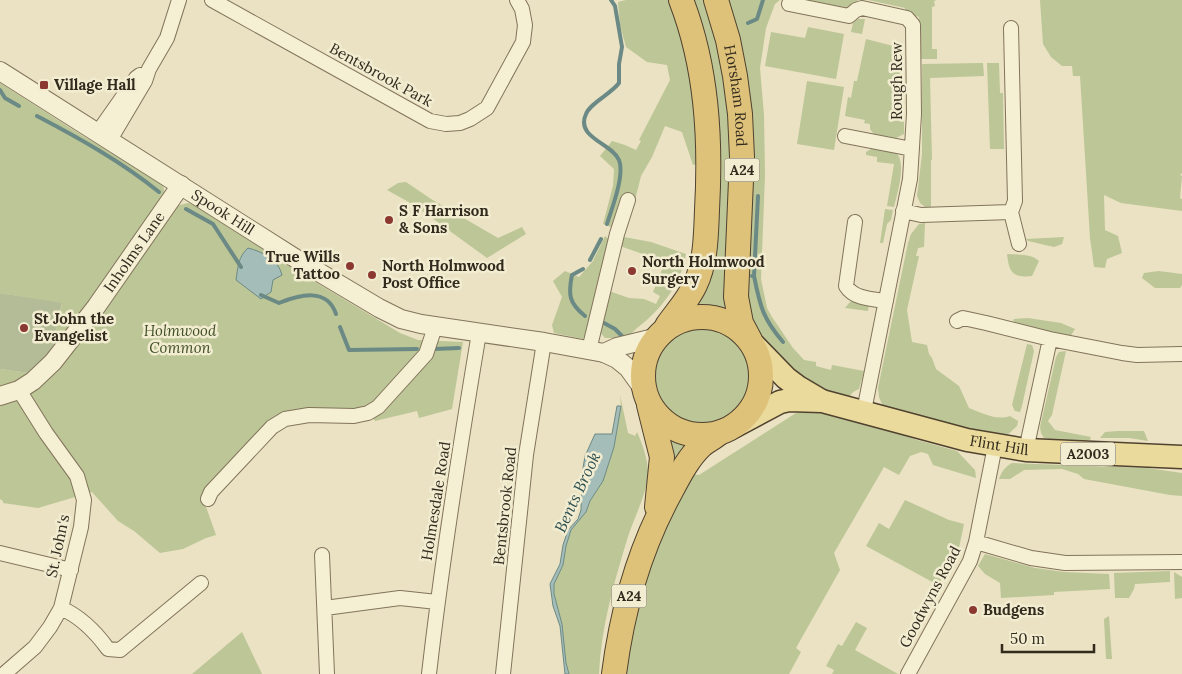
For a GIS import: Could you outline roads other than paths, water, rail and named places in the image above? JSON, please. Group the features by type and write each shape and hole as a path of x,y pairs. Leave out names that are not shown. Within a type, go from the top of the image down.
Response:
{"highway":[{"name":"Horsham Road","path":"661,332 695,285 705,248 709,180 705,97 698,53 681,0"},
{"name":"Horsham Road","path":"716,0 730,49 740,114 742,157 736,297 741,323 752,342"},
{"path":"700,317 720,320 733,326 752,342 762,364 762,378 758,397 750,411 726,430 698,436 680,432 666,423 656,414 646,395 642,376 643,362 661,332 684,320 700,317"},
{"name":"A24","path":"646,395 662,457 661,480 655,521"},
{"name":"A24","path":"614,674 618,644 629,596 655,521 685,465 702,445 726,430"}],"main road":[{"name":"Flint Hill","path":"752,342 786,378 798,388 822,401"},
{"name":"Flint Hill","path":"726,430 780,402 788,400 822,401 995,446 1026,450 1182,457"}],"street":[{"path":"104,136 136,78 149,69 167,38 179,0"},
{"name":"Bentsbrook Park","path":"212,0 430,122 446,124 460,123 470,119 486,108 523,42 525,25 522,9 517,0"},
{"name":"Rough Rew","path":"789,4 849,16 862,8 908,18 913,25 910,179 864,411"},
{"path":"1011,28 1015,202 1011,212 1019,244"},
{"name":"Spook Hill","path":"0,71 295,258 379,308 401,318 435,327 544,342 597,352 617,359 628,368 646,395"},
{"path":"845,136 912,149"},
{"name":"Inholms Lane","path":"0,396 19,390 33,381 53,362 96,307 180,185"},
{"path":"597,352 617,234 628,200"},
{"path":"903,211 921,215 1011,212"},
{"path":"855,222 846,286 849,292 854,295 886,301"},
{"path":"957,321 963,318 1122,353 1137,355 1182,354"},
{"path":"208,499 211,492 272,428 285,419 309,415 354,416 368,413 378,406 426,354 435,327"},
{"name":"Spook Hill","path":"597,352 661,332"},
{"name":"Holmesdale Road","path":"429,674 456,466 479,333"},
{"path":"1026,450 1050,338"},
{"name":"Bentsbrook Road","path":"503,674 526,455 544,342"},
{"name":"St. John's","path":"6,674 34,647 50,627 61,608 81,527 84,500 77,476 46,433 19,390"},
{"name":"Goodwyns Road","path":"908,674 970,561 976,542 995,446"},
{"path":"976,542 1031,558 1065,563 1182,562"},
{"path":"0,553 71,570"},
{"path":"322,555 327,674"},
{"path":"61,608 75,614 96,633 108,649 120,650 200,584"},
{"path":"325,608 400,598 437,602"}],"water":[{"path":"248,248 273,260 282,275 273,280 271,292 261,299 236,280 240,259"},
{"path":"617,406 621,406 614,447 603,481 590,501 586,512 571,530 563,565 554,584 554,594 562,624 569,674 565,674 560,626 553,606 550,584 560,564 568,530 578,519 581,510 582,474 585,456 595,434 612,434"}],"waterway":[{"name":"Bents Brook","path":"607,224 619,183 619,160 615,154 590,135 584,122 588,110 619,83 619,64 622,47 615,6 611,0"},
{"path":"748,23 757,19 763,0"},
{"path":"0,90 5,98 19,106"},
{"path":"37,116 100,151 159,192"},
{"path":"752,276 754,276 758,196"},
{"path":"186,209 213,224 241,267"},
{"name":"Bents Brook","path":"590,260 601,239"},
{"name":"Bents Brook","path":"583,269 572,275 570,293 573,303 585,316"},
{"path":"754,276 763,312 783,342"},
{"path":"261,295 279,303 312,295 326,300 332,305 336,314"},
{"name":"Bents Brook","path":"604,323 615,329 622,336"},
{"path":"340,327 349,350 417,349"},
{"path":"434,349 459,348"}],"place":[{"name":"Village Hall","path":"44,85"},
{"name":"S F Harrison & Sons","path":"389,220"},
{"name":"True Wills Tattoo","path":"350,266"},
{"name":"North Holmwood Surgery","path":"632,271"},
{"name":"North Holmwood Post Office","path":"372,275"},
{"name":"St John the Evangelist","path":"24,328"},
{"name":"Budgens","path":"973,610"}],"park label":[{"name":"Holmwood Common","path":"180,340"}]}
